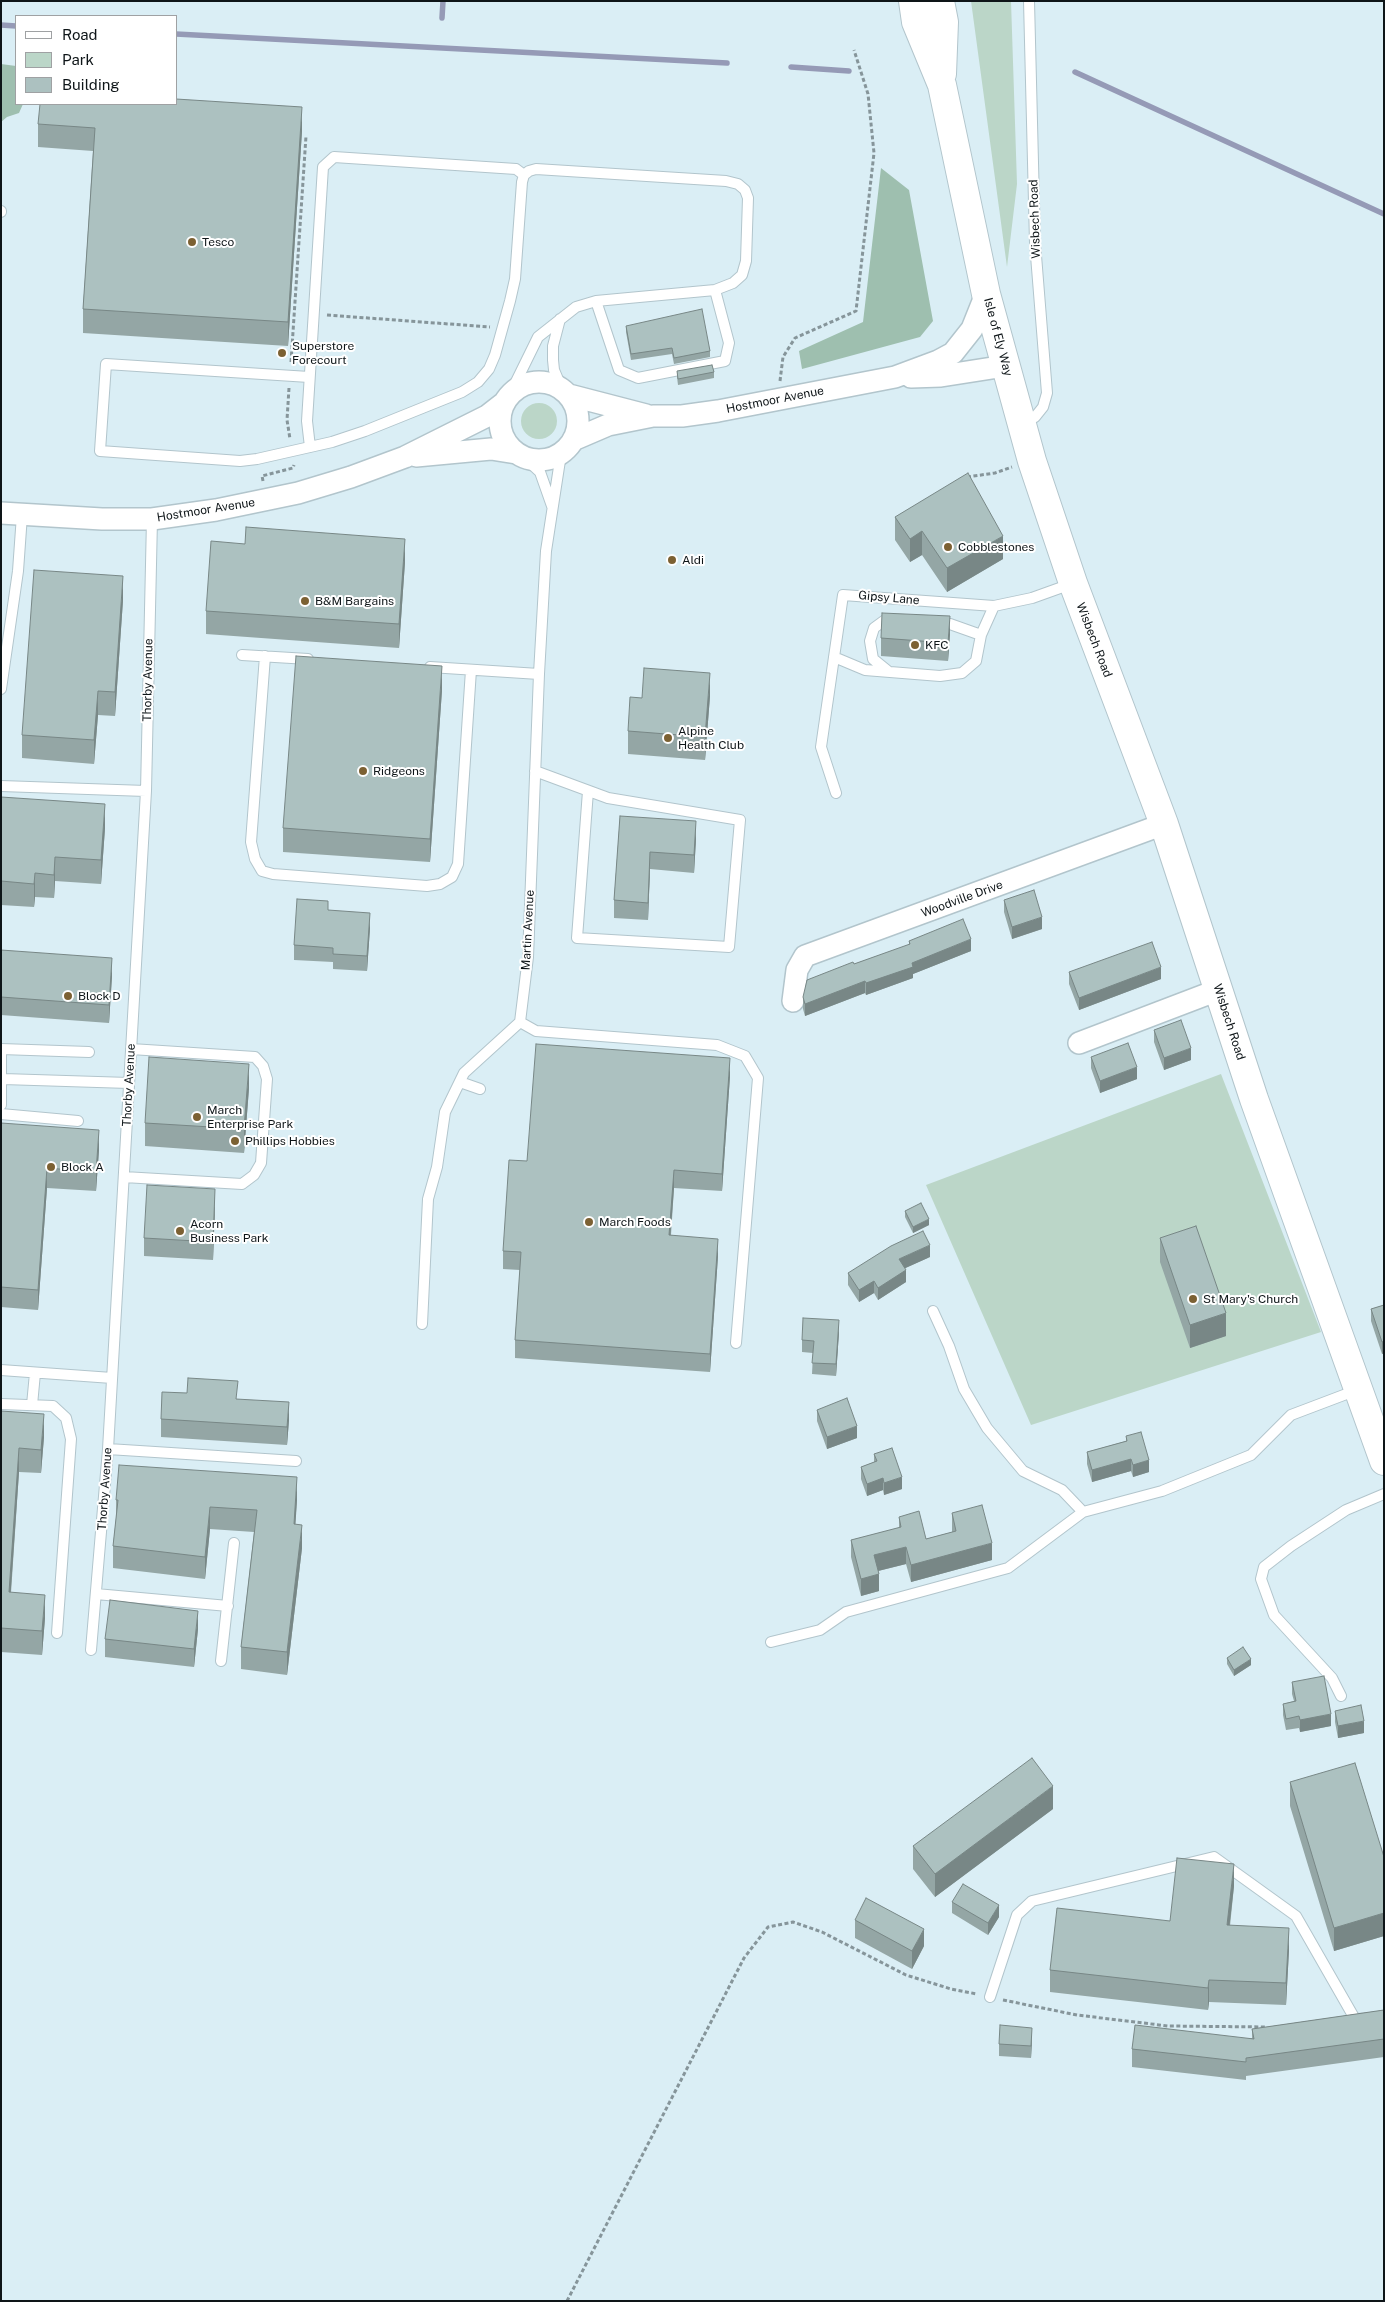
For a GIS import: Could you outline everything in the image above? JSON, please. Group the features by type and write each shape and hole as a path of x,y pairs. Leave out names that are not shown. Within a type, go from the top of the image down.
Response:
{"highway":[{"name":"Isle of Ely Way","path":"913,1 916,22 942,85 986,294 1005,366 1032,461 1072,583"},
{"name":"Isle of Ely Way","path":"940,1 944,22 942,85"},
{"name":"Wisbech Road","path":"1072,583 1164,824 1254,1099 1384,1462"}],"street":[{"name":"Hostmoor Avenue","path":"567,447 608,425 653,416 682,416 718,412 895,377 938,361 953,353 972,329 986,294"},
{"name":"Hostmoor Avenue","path":"895,377 941,376 1005,366"},
{"path":"541,382 566,392 578,412 577,431 567,447 543,460 520,455 509,446 500,430 499,420 507,398 519,387 541,382"},
{"name":"Hostmoor Avenue","path":"566,392 653,416"},
{"name":"Hostmoor Avenue","path":"12,514 152,519 216,510 298,493 351,477 405,457 488,416 507,398"},
{"name":"Hostmoor Avenue","path":"405,457 491,450 520,455"},
{"name":"Woodville Drive","path":"793,1001 797,970 805,956 1164,824"},
{"path":"1079,1043 1218,990"}],"lane":[{"name":"Wisbech Road","path":"1021,424 1035,417 1043,407 1047,393 1035,243 1029,1"},
{"path":"310,447 307,421 309,377 323,167 334,157 516,169 524,175"},
{"path":"507,398 538,337 576,308 596,301 715,290 733,283 742,275 746,261 748,198 745,190 738,184 726,181 536,169 524,175"},
{"path":"309,377 106,364 100,451 240,460 292,452 365,431 462,392 478,382 489,369 502,331 515,279 521,192 524,175"},
{"path":"596,301 619,370 638,378 726,361 729,343 715,290"},
{"path":"560,319 553,346 553,360 554,370 566,392"},
{"name":"Martin Avenue","path":"520,1022 528,957 539,674 546,551 552,507 567,447"},
{"name":"Martin Avenue","path":"520,455 540,472 552,507"},
{"path":"1,688 18,571 12,514"},
{"name":"Thorby Avenue","path":"91,1650 108,1449 146,791 152,519"},
{"name":"Gipsy Lane","path":"836,793 821,748 843,595 994,606 1032,598 1072,583"},
{"path":"834,657 864,670 940,676 962,672 976,661 981,635 994,606"},
{"path":"889,672 873,659 870,641 874,628 885,620 904,621"},
{"path":"922,622 950,624 981,635"},
{"path":"242,654 314,659"},
{"path":"265,656 251,842 255,859 262,871 274,874 428,886 440,884 452,877 458,864 471,670"},
{"path":"422,666 539,674"},
{"path":"535,771 608,798 740,820 728,947 576,938 588,791"},
{"path":"1,786 146,791"},
{"path":"422,1324 428,1199 437,1167 445,1112 464,1073 520,1022 536,1031 717,1045 745,1056 758,1078 736,1343"},
{"path":"124,1177 242,1184 254,1175 261,1163 267,1079 263,1066 255,1058 131,1049"},
{"path":"1,1105 3,1079 1,1050 89,1052"},
{"path":"3,1079 129,1084"},
{"path":"460,1082 480,1089"},
{"path":"1,1114 78,1121"},
{"path":"933,1311 949,1346 964,1389 987,1428 1023,1471 1062,1490 1083,1512"},
{"path":"1,1370 112,1378"},
{"path":"32,1405 35,1373"},
{"path":"771,1642 820,1630 846,1612 1008,1568 1083,1512 1162,1490 1251,1455 1291,1415 1358,1389"},
{"path":"1,1404 53,1406 66,1418 71,1440 57,1633"},
{"path":"108,1449 296,1461"},
{"path":"1341,1696 1332,1678 1274,1614 1261,1579 1264,1567 1291,1546 1346,1510 1384,1494"},
{"path":"221,1662 234,1543"},
{"path":"96,1594 228,1606"},
{"path":"990,1997 1017,1915 1032,1901 1214,1857 1296,1916 1355,2019 1384,2018"}],"path":[{"path":"781,399 780,386 783,356 795,338 856,311 874,154 868,94 854,50"},
{"path":"262,476 293,468 295,463 287,420 306,136"},
{"path":"294,313 485,326 502,331"},
{"path":"960,484 967,477 995,473 1032,461"},
{"path":"567,2301 744,1958 768,1927 793,1922 822,1932 906,1975 951,1989 1077,2015 1168,2026 1272,2027"}],"green space":[{"path":"971,1 1011,1 1017,184 1007,267"},
{"path":"1,64 15,66 15,105 23,105 19,113 7,117 1,122"},
{"path":"881,168 909,190 933,321 920,337 802,369 799,351 863,322"},
{"path":"539,403 552,408 557,421 552,434 539,439 526,434 521,421 526,408"},
{"path":"1221,1074 1321,1332 1031,1425 926,1185"}],"building":[{"name":"Tesco","path":"178,99 302,107 288,322 83,309 95,128 38,124 40,105 178,105"},
{"path":"702,309 710,351 674,358 672,348 631,354 626,326"},
{"path":"712,365 714,372 678,379 677,371"},
{"path":"968,473 1003,536 947,568 922,531 910,539 895,517"},
{"name":"B&M Bargains","path":"246,527 405,539 399,624 206,611 211,541 245,544"},
{"path":"34,570 123,576 115,692 98,691 94,740 22,735"},
{"path":"882,613 950,616 948,643 881,638"},
{"name":"Ridgeons","path":"296,656 442,666 430,839 283,828"},
{"path":"644,668 710,673 705,737 628,731 630,697 642,698"},
{"path":"1,797 105,804 101,860 55,857 54,875 35,873 34,884 1,881"},
{"path":"620,816 696,821 694,855 650,852 648,903 614,900"},
{"path":"1034,890 1042,917 1012,927 1004,900"},
{"path":"297,899 328,901 328,910 370,913 367,956 333,954 333,948 294,945"},
{"path":"963,919 971,939 912,963 913,967 866,983 865,981 805,1004 803,997 807,980 853,962 854,964 910,944 909,941"},
{"path":"1152,942 1161,967 1079,998 1069,972"},
{"path":"1,950 112,958 109,1005 1,997"},
{"path":"1181,1020 1191,1048 1164,1058 1154,1030"},
{"path":"1128,1043 1137,1067 1100,1081 1091,1057"},
{"name":"March Foods","path":"536,1044 730,1058 722,1174 674,1170 669,1235 718,1239 710,1354 515,1340 521,1252 503,1251 509,1160 527,1161"},
{"name":"March Enterprise Park","path":"149,1057 249,1064 244,1129 145,1123"},
{"path":"1,1123 99,1130 96,1172 47,1168 38,1290 1,1287"},
{"name":"Acorn Business Park","path":"147,1185 215,1189 213,1242 144,1238"},
{"path":"921,1203 929,1219 913,1227 905,1211"},
{"path":"1196,1226 1226,1313 1190,1325 1160,1238"},
{"path":"923,1231 930,1245 899,1259 906,1270 878,1288 874,1281 859,1290 848,1273 891,1246"},
{"path":"1384,1305 1384,1341 1382,1342 1371,1309"},
{"path":"803,1318 839,1320 836,1364 812,1363 814,1341 802,1340"},
{"path":"188,1378 238,1381 236,1399 289,1402 287,1427 161,1419 162,1392 187,1393"},
{"path":"847,1398 857,1426 827,1437 817,1410"},
{"path":"1,1411 44,1414 41,1450 19,1448 9,1592 45,1595 42,1631 1,1628"},
{"path":"1141,1432 1149,1460 1133,1465 1131,1459 1092,1470 1087,1452 1127,1441 1126,1436"},
{"path":"892,1448 902,1477 884,1483 883,1478 867,1484 861,1467 877,1461 874,1454"},
{"path":"119,1465 297,1477 294,1524 302,1525 287,1652 241,1647 257,1510 210,1507 205,1557 113,1546 118,1500 116,1500"},
{"path":"982,1505 992,1543 911,1565 906,1547 874,1555 879,1574 861,1579 851,1540 901,1527 899,1517 919,1511 926,1539 956,1531 952,1513"},
{"path":"110,1600 198,1611 194,1649 105,1639"},
{"path":"1243,1647 1251,1659 1234,1670 1227,1658"},
{"path":"1324,1676 1331,1714 1300,1720 1299,1716 1286,1719 1283,1704 1296,1701 1292,1682"},
{"path":"1361,1705 1364,1721 1338,1726 1335,1711"},
{"path":"1032,1758 1053,1786 935,1874 913,1846"},
{"path":"1355,1763 1384,1857 1384,1913 1334,1928 1290,1782"},
{"path":"1177,1858 1234,1864 1227,1925 1289,1928 1286,1983 1209,1980 1208,1988 1050,1970 1057,1908 1170,1921"},
{"path":"963,1884 999,1905 988,1923 952,1902"},
{"path":"866,1898 924,1929 912,1951 855,1920"},
{"path":"1384,2010 1384,2039 1246,2058 1246,2062 1132,2049 1135,2025 1254,2039 1252,2029"},
{"path":"1000,2025 1032,2028 1031,2046 999,2044"}],"waterway":[{"path":"442,18 443,1"},
{"path":"1,25 15,26"},
{"path":"178,34 727,63"},
{"path":"791,67 849,71"},
{"path":"1075,72 1384,214"}],"place":[{"name":"Tesco","path":"192,242"},
{"name":"Superstore Forecourt","path":"282,353"},
{"name":"Cobblestones","path":"948,547"},
{"name":"Aldi","path":"672,560"},
{"name":"B&M Bargains","path":"305,601"},
{"name":"KFC","path":"915,645"},
{"name":"Alpine Health Club","path":"668,738"},
{"name":"Ridgeons","path":"363,771"},
{"name":"Block D","path":"68,996"},
{"name":"March Enterprise Park","path":"197,1117"},
{"name":"Phillips Hobbies","path":"235,1141"},
{"name":"Block A","path":"51,1167"},
{"name":"March Foods","path":"589,1222"},
{"name":"Acorn Business Park","path":"180,1231"},
{"name":"St Mary's Church","path":"1193,1299"}]}
